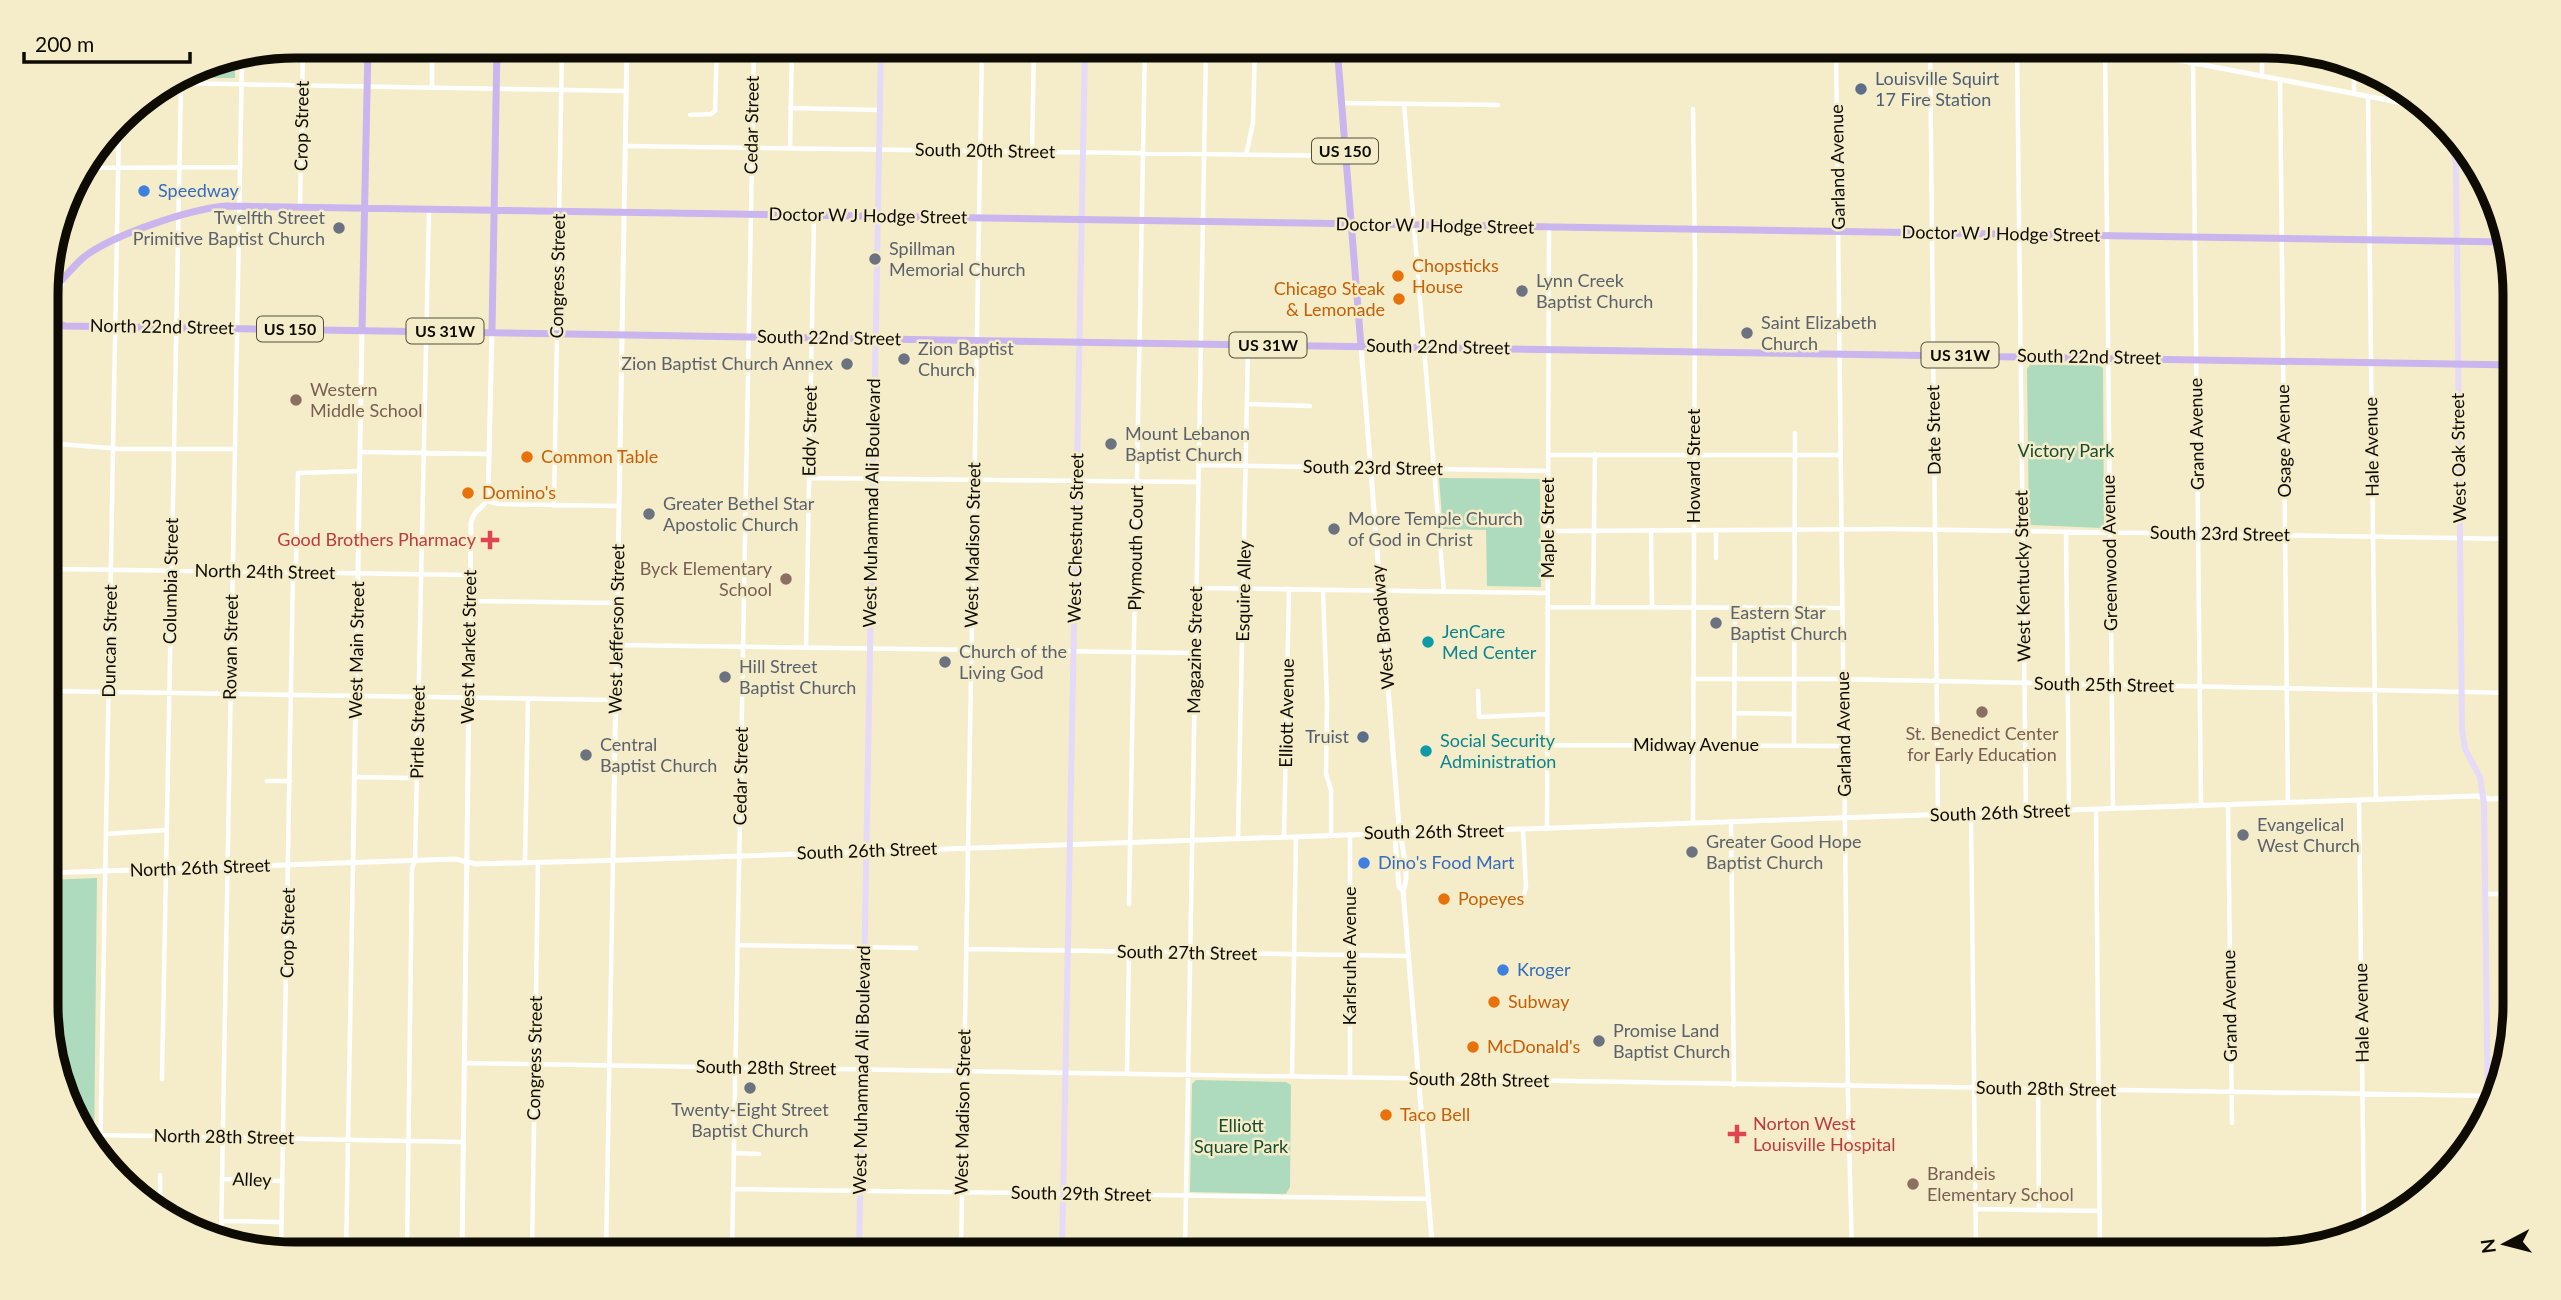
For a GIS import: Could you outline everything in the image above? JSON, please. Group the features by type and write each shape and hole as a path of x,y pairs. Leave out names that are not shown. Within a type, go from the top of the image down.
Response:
{"main road":[{"name":"West Main Street","path":"362,330 368,58"},
{"name":"West Market Street","path":"492,331 497,58"},
{"name":"West Muhammad Ali Boulevard","path":"859,1242 881,58"},
{"name":"West Chestnut Street","path":"1062,1242 1084,58"},
{"name":"West Broadway","path":"1337,58 1361,346"},
{"name":"West Oak Street","path":"2452,148 2456,158 2464,745 2479,773 2483,797 2491,1082"},
{"name":"Doctor W J Hodge Street","path":"58,285 82,258 117,238 208,208 239,206 2497,242"},
{"name":"North 22nd Street","path":"58,325 362,330"},
{"name":"South 22nd Street","path":"362,330 2503,365"}],"street":[{"name":"Crop Street","path":"300,207 303,58"},
{"path":"432,58 432,87"},
{"name":"Congress Street","path":"554,506 562,58"},
{"name":"West Jefferson Street","path":"606,1242 627,58"},
{"path":"690,115 711,114 715,111 717,58"},
{"name":"Cedar Street","path":"732,1242 754,58"},
{"path":"790,148 792,58"},
{"name":"West Madison Street","path":"961,1242 982,58"},
{"path":"1032,152 1034,58"},
{"name":"Plymouth Court","path":"1129,904 1145,58"},
{"name":"Magazine Street","path":"1185,1242 1206,58"},
{"path":"1246,155 1253,124 1255,58"},
{"name":"Garland Avenue","path":"1836,58 1847,1086 1852,1242"},
{"name":"Date Street","path":"1930,58 1938,815"},
{"name":"West Kentucky Street","path":"2017,58 2026,812"},
{"name":"Greenwood Avenue","path":"2104,58 2113,809"},
{"path":"2169,58 2405,103"},
{"path":"2262,58 2262,75"},
{"name":"Grand Avenue","path":"2193,62 2200,806"},
{"name":"Rowan Street","path":"221,1231 242,64"},
{"path":"2354,75 2354,92"},
{"name":"Osage Avenue","path":"2280,79 2288,803"},
{"path":"188,83 626,91"},
{"name":"Columbia Street","path":"162,1079 181,87"},
{"name":"Hale Avenue","path":"2368,95 2376,800"},
{"path":"1341,103 1498,105"},
{"path":"1404,104 1444,592"},
{"path":"790,108 880,110"},
{"name":"Howard Street","path":"1693,109 1693,823"},
{"name":"Duncan Street","path":"100,1140 118,137"},
{"name":"South 20th Street","path":"626,145 1345,156"},
{"path":"95,168 240,167"},
{"name":"Pirtle Street","path":"407,1242 412,868 415,861 429,209"},
{"name":"Eddy Street","path":"806,648 814,215"},
{"name":"Maple Street","path":"1547,830 1549,227"},
{"path":"58,290 66,277"},
{"name":"West Main Street","path":"346,1242 362,330"},
{"name":"West Market Street","path":"462,1242 470,575 472,517 486,502 492,331"},
{"name":"Esquire Alley","path":"1238,838 1248,344"},
{"name":"West Broadway","path":"1361,346 1400,832 1395,839 1399,887 1403,890 1432,1242"},
{"path":"1247,404 1310,406"},
{"path":"1794,746 1795,433"},
{"path":"58,446 234,449"},
{"path":"360,452 489,454"},
{"path":"1548,454 1841,455"},
{"path":"1593,607 1595,454"},
{"name":"South 23rd Street","path":"1199,465 1548,471"},
{"name":"Crop Street","path":"281,1242 293,572 296,562 299,472 360,471"},
{"path":"809,478 1198,482"},
{"path":"486,502 619,506"},
{"name":"South 23rd Street","path":"1548,531 1935,530 2503,539"},
{"path":"1651,531 1652,607"},
{"path":"1716,531 1717,558"},
{"path":"2066,532 2069,810"},
{"name":"North 24th Street","path":"58,569 470,575"},
{"path":"1196,588 1547,593"},
{"name":"Elliott Avenue","path":"1284,837 1289,589"},
{"path":"1324,590 1327,703 1325,774 1331,790 1331,835"},
{"path":"470,601 617,603"},
{"path":"1548,607 1842,608"},
{"path":"1734,746 1735,607"},
{"path":"616,645 1195,653"},
{"name":"South 25th Street","path":"1693,679 2503,692"},
{"path":"58,691 615,700"},
{"path":"1478,691 1479,717 1548,714"},
{"path":"525,862 528,698"},
{"path":"1735,713 1794,714"},
{"name":"Midway Avenue","path":"1548,745 1844,746"},
{"path":"355,777 410,778 410,771 417,771"},
{"path":"267,781 290,780"},
{"name":"South 26th Street","path":"353,863 455,859 476,864 740,856 2359,800 2503,798"},
{"name":"Hale Avenue","path":"2359,800 2364,1221"},
{"name":"Grand Avenue","path":"2228,805 2231,1123"},
{"path":"2096,811 2101,1242"},
{"path":"1971,814 1976,1242"},
{"path":"1731,822 1734,1085"},
{"path":"106,834 167,830"},
{"path":"1522,902 1526,887 1523,830"},
{"name":"Karlsruhe Avenue","path":"1350,834 1350,1077"},
{"path":"1292,1076 1296,837"},
{"name":"Congress Street","path":"531,1242 538,862"},
{"name":"North 26th Street","path":"58,873 353,863"},
{"path":"2485,894 2503,894"},
{"path":"738,945 916,948"},
{"name":"South 27th Street","path":"966,949 1408,956"},
{"path":"1127,1073 1129,952"},
{"name":"South 28th Street","path":"464,1063 2485,1096"},
{"path":"2038,1089 2039,1210"},
{"name":"North 28th Street","path":"100,1135 348,1140"},
{"path":"348,1140 463,1142"},
{"path":"734,1153 759,1154"},
{"path":"160,1175 160,1200"},
{"name":"Alley","path":"222,1178 282,1181"},
{"name":"South 29th Street","path":"734,1189 1429,1199"},
{"path":"1976,1209 2100,1211"},
{"path":"221,1221 281,1222"}],"green space":[{"path":"235,66 235,78 200,78"},
{"name":"Victory Park","path":"2030,365 2098,365 2103,368 2102,528 2029,525 2027,369"},
{"path":"1439,478 1540,479 1541,587 1487,586 1486,530 1443,529"},
{"path":"97,878 94,1132 76,1096 66,1067 60,1036 58,880"},
{"name":"Elliott Square Park","path":"1196,1080 1286,1082 1291,1085 1290,1187 1286,1194 1190,1192 1192,1084"}],"place":[{"name":"Louisville Squirt 17 Fire Station","path":"1861,89"},
{"name":"Speedway","path":"144,191"},
{"name":"Twelfth Street Primitive Baptist Church","path":"339,228"},
{"name":"Spillman Memorial Church","path":"875,259"},
{"name":"Chopsticks House","path":"1398,276"},
{"name":"Lynn Creek Baptist Church","path":"1522,291"},
{"name":"Chicago Steak & Lemonade","path":"1399,299"},
{"name":"Saint Elizabeth Church","path":"1747,333"},
{"name":"Zion Baptist Church","path":"904,359"},
{"name":"Zion Baptist Church Annex","path":"847,364"},
{"name":"Western Middle School","path":"296,400"},
{"name":"Mount Lebanon Baptist Church","path":"1111,444"},
{"name":"Common Table","path":"527,457"},
{"name":"Domino's","path":"468,493"},
{"name":"Greater Bethel Star Apostolic Church","path":"649,514"},
{"name":"Moore Temple Church of God in Christ","path":"1334,529"},
{"name":"Good Brothers Pharmacy","path":"490,540"},
{"name":"Byck Elementary School","path":"786,579"},
{"name":"Eastern Star Baptist Church","path":"1716,623"},
{"name":"JenCare Med Center","path":"1428,642"},
{"name":"Church of the Living God","path":"945,662"},
{"name":"Hill Street Baptist Church","path":"725,677"},
{"name":"St. Benedict Center for Early Education","path":"1982,712"},
{"name":"Truist","path":"1363,737"},
{"name":"Social Security Administration","path":"1426,751"},
{"name":"Central Baptist Church","path":"586,755"},
{"name":"Evangelical West Church","path":"2243,835"},
{"name":"Greater Good Hope Baptist Church","path":"1692,852"},
{"name":"Dino's Food Mart","path":"1364,863"},
{"name":"Popeyes","path":"1444,899"},
{"name":"Kroger","path":"1503,970"},
{"name":"Subway","path":"1494,1002"},
{"name":"Promise Land Baptist Church","path":"1599,1041"},
{"name":"McDonald's","path":"1473,1047"},
{"name":"Twenty-Eight Street Baptist Church","path":"750,1088"},
{"name":"Taco Bell","path":"1386,1115"},
{"name":"Norton West Louisville Hospital","path":"1737,1134"},
{"name":"Brandeis Elementary School","path":"1913,1184"}]}
